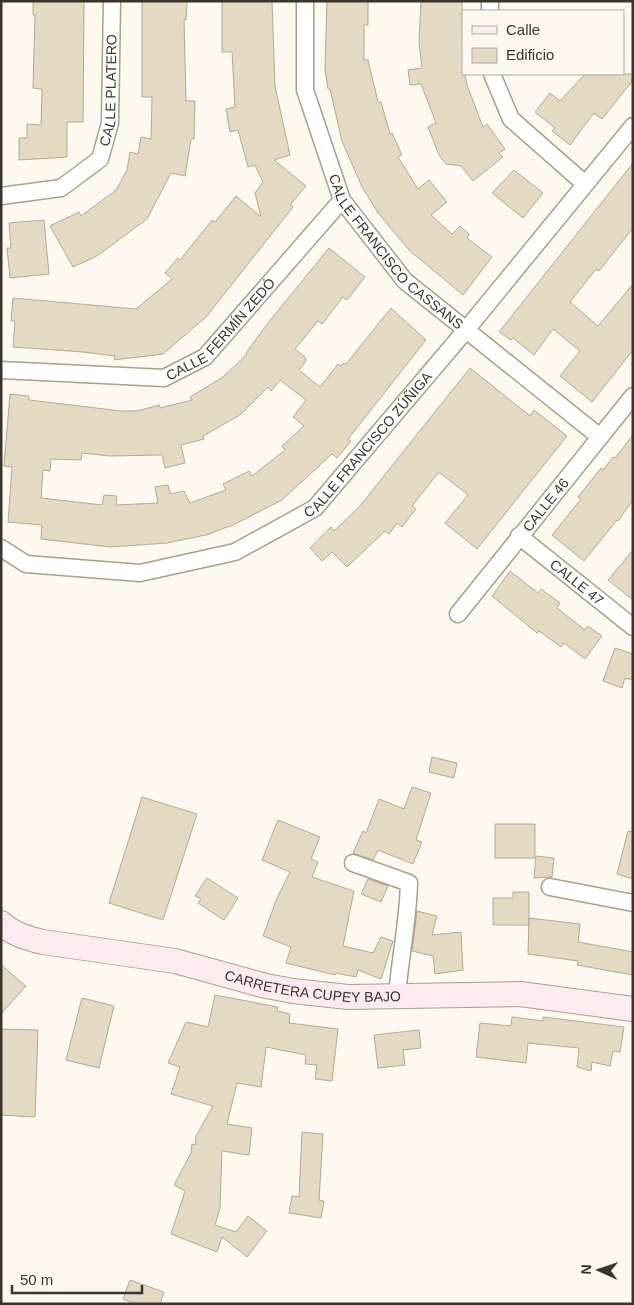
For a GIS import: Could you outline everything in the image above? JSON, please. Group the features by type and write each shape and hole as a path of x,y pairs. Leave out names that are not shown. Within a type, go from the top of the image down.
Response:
{"street":[{"name":"CALLE PLATERO","path":"1,196 61,188 100,159 110,122 112,1"},
{"name":"CALLE FRANCISCO CASSANS","path":"305,1 306,90 342,200 405,281 600,437"},
{"path":"492,75 511,119 585,184"},
{"name":"CALLE FRANCISCO ZÚÑIGA","path":"1,548 26,564 140,573 234,552 315,508 466,330 633,126"},
{"name":"CALLE FERMÍN ZEDÓ","path":"1,370 164,378 205,357 342,200"},
{"name":"CALLE 46","path":"458,614 633,396"},
{"name":"CALLE 47","path":"519,536 633,627"},
{"path":"353,863 409,883 408,921 400,955 397,996"},
{"path":"550,887 633,903"},
{"name":"CARRETERA CUPEY BAJO","path":"1,923 6,928 29,939 175,961 284,990 348,997 520,994 633,1009"}],"building":[{"path":"33,1 84,1 83,122 67,122 67,157 19,160 19,138 27,138 27,124 41,125 42,89 33,88 35,15 33,15"},
{"path":"142,1 187,1 186,20 184,19 186,101 195,101 194,139 191,139 185,176 171,173 147,219 97,256 73,267 50,226 79,212 81,216 116,190 127,170 130,152 138,154 141,137 151,139 152,97 142,97"},
{"path":"222,1 272,1 275,86 290,155 274,160 306,186 290,205 293,207 206,317 163,354 114,360 115,356 13,347 15,321 11,321 13,298 136,309 172,279 165,273 178,258 180,260 212,220 215,222 236,196 261,217 255,193 263,182 255,165 248,167 238,130 230,132 226,109 235,107 232,52 222,52"},
{"path":"327,1 368,1 368,25 364,25 364,60 368,60 378,102 381,102 390,134 392,133 402,155 398,157 418,189 429,180 447,202 431,215 452,234 460,226 469,234 467,238 492,257 463,295 409,250 378,213 362,187 342,141 330,89 328,89 325,70"},
{"path":"421,1 462,1 462,75 465,75 467,85 483,127 487,124 505,149 499,153 503,157 473,181 461,166 446,164 439,155 428,127 436,123 421,84 410,85 408,70 422,68 419,42"},
{"path":"633,74 633,80 602,119 594,113 570,145 552,131 555,128 535,112 550,93 560,101 584,75"},
{"path":"633,163 633,228 599,271 596,269 570,302 598,326 633,284 633,350 592,402 560,376 580,351 553,329 534,355 513,338 511,340 499,332"},
{"path":"514,170 543,193 523,218 492,193"},
{"path":"44,220 49,274 10,278 7,248 11,248 9,223"},
{"path":"329,248 365,277 347,300 343,297 322,324 318,321 295,349 305,357 306,361 299,370 320,387 338,364 341,366 344,363 346,364 391,308 426,340 348,439 351,441 337,458 332,454 282,500 233,525 206,535 167,543 110,547 41,539 42,525 8,522 12,467 4,466 10,394 29,396 29,400 121,411 137,411 159,405 160,408 192,400 190,397 223,377 247,354 268,323","holes":["280,380 306,400 293,417 304,426 282,446 285,450 252,476 249,471 223,484 226,490 190,503 184,491 170,494 168,485 155,487 158,503 116,505 117,496 104,495 102,505 41,498 43,470 50,471 51,459 81,460 82,453 110,456 162,455 165,468 185,463 181,445 204,439 203,436 240,415 268,387 271,391"]},
{"path":"470,368 530,416 534,410 567,436 477,549 445,523 468,495 439,472 412,506 416,509 402,527 397,523 389,534 385,531 347,567 332,552 322,561 310,548 331,527 334,531 359,507"},
{"path":"633,435 633,500 584,561 552,535 581,499 578,497 601,468 603,470 613,457 615,458"},
{"path":"633,550 633,600 608,580"},
{"path":"510,571 538,593 541,589 560,603 557,608 585,630 588,626 602,636 585,659 564,643 561,647 539,631 537,633 492,596"},
{"path":"615,648 633,654 633,680 625,678 622,688 603,681"},
{"path":"432,757 457,763 454,778 429,772"},
{"path":"412,787 431,793 416,840 422,842 413,864 378,850 373,860 353,853 363,831 366,833 379,799 404,809"},
{"path":"142,797 197,814 163,920 109,903"},
{"path":"278,820 320,837 311,859 318,862 312,877 354,891 343,946 373,953 381,937 393,941 381,979 358,970 356,977 336,973 335,975 286,963 291,947 263,936 277,898 290,872 262,860"},
{"path":"495,824 535,824 535,858 495,858"},
{"path":"628,831 633,832 633,879 617,874"},
{"path":"536,856 554,858 552,877 534,878"},
{"path":"207,878 238,898 224,920 198,903 201,899 195,896"},
{"path":"368,879 388,886 381,902 361,894"},
{"path":"513,892 529,892 529,925 493,925 493,898 513,898"},
{"path":"417,911 437,916 432,935 461,932 463,970 435,974 433,956 412,951"},
{"path":"529,918 580,924 578,942 633,952 633,975 577,965 578,961 528,954"},
{"path":"1,965 26,986 1,1014"},
{"path":"215,995 278,1007 277,1011 290,1014 289,1023 338,1029 332,1081 315,1079 317,1065 305,1064 306,1055 266,1047 261,1087 237,1083 227,1124 252,1128 249,1155 222,1151 220,1208 215,1225 236,1232 248,1216 267,1231 247,1257 222,1237 217,1252 171,1234 185,1191 174,1185 191,1153 192,1144 195,1145 196,1136 213,1106 171,1094 180,1067 168,1063 186,1022 208,1027"},
{"path":"82,998 114,1006 99,1068 66,1060"},
{"path":"512,1017 543,1021 543,1017 624,1027 620,1052 613,1051 610,1066 592,1062 591,1071 577,1067 579,1048 528,1043 526,1063 476,1057 480,1023 511,1026"},
{"path":"1,1029 38,1030 35,1117 1,1115"},
{"path":"419,1030 421,1048 403,1050 405,1065 378,1068 374,1035"},
{"path":"302,1132 323,1134 319,1200 324,1201 321,1218 289,1213 292,1196 299,1197"},
{"path":"130,1280 164,1292 160,1304 136,1304 123,1299"}]}
